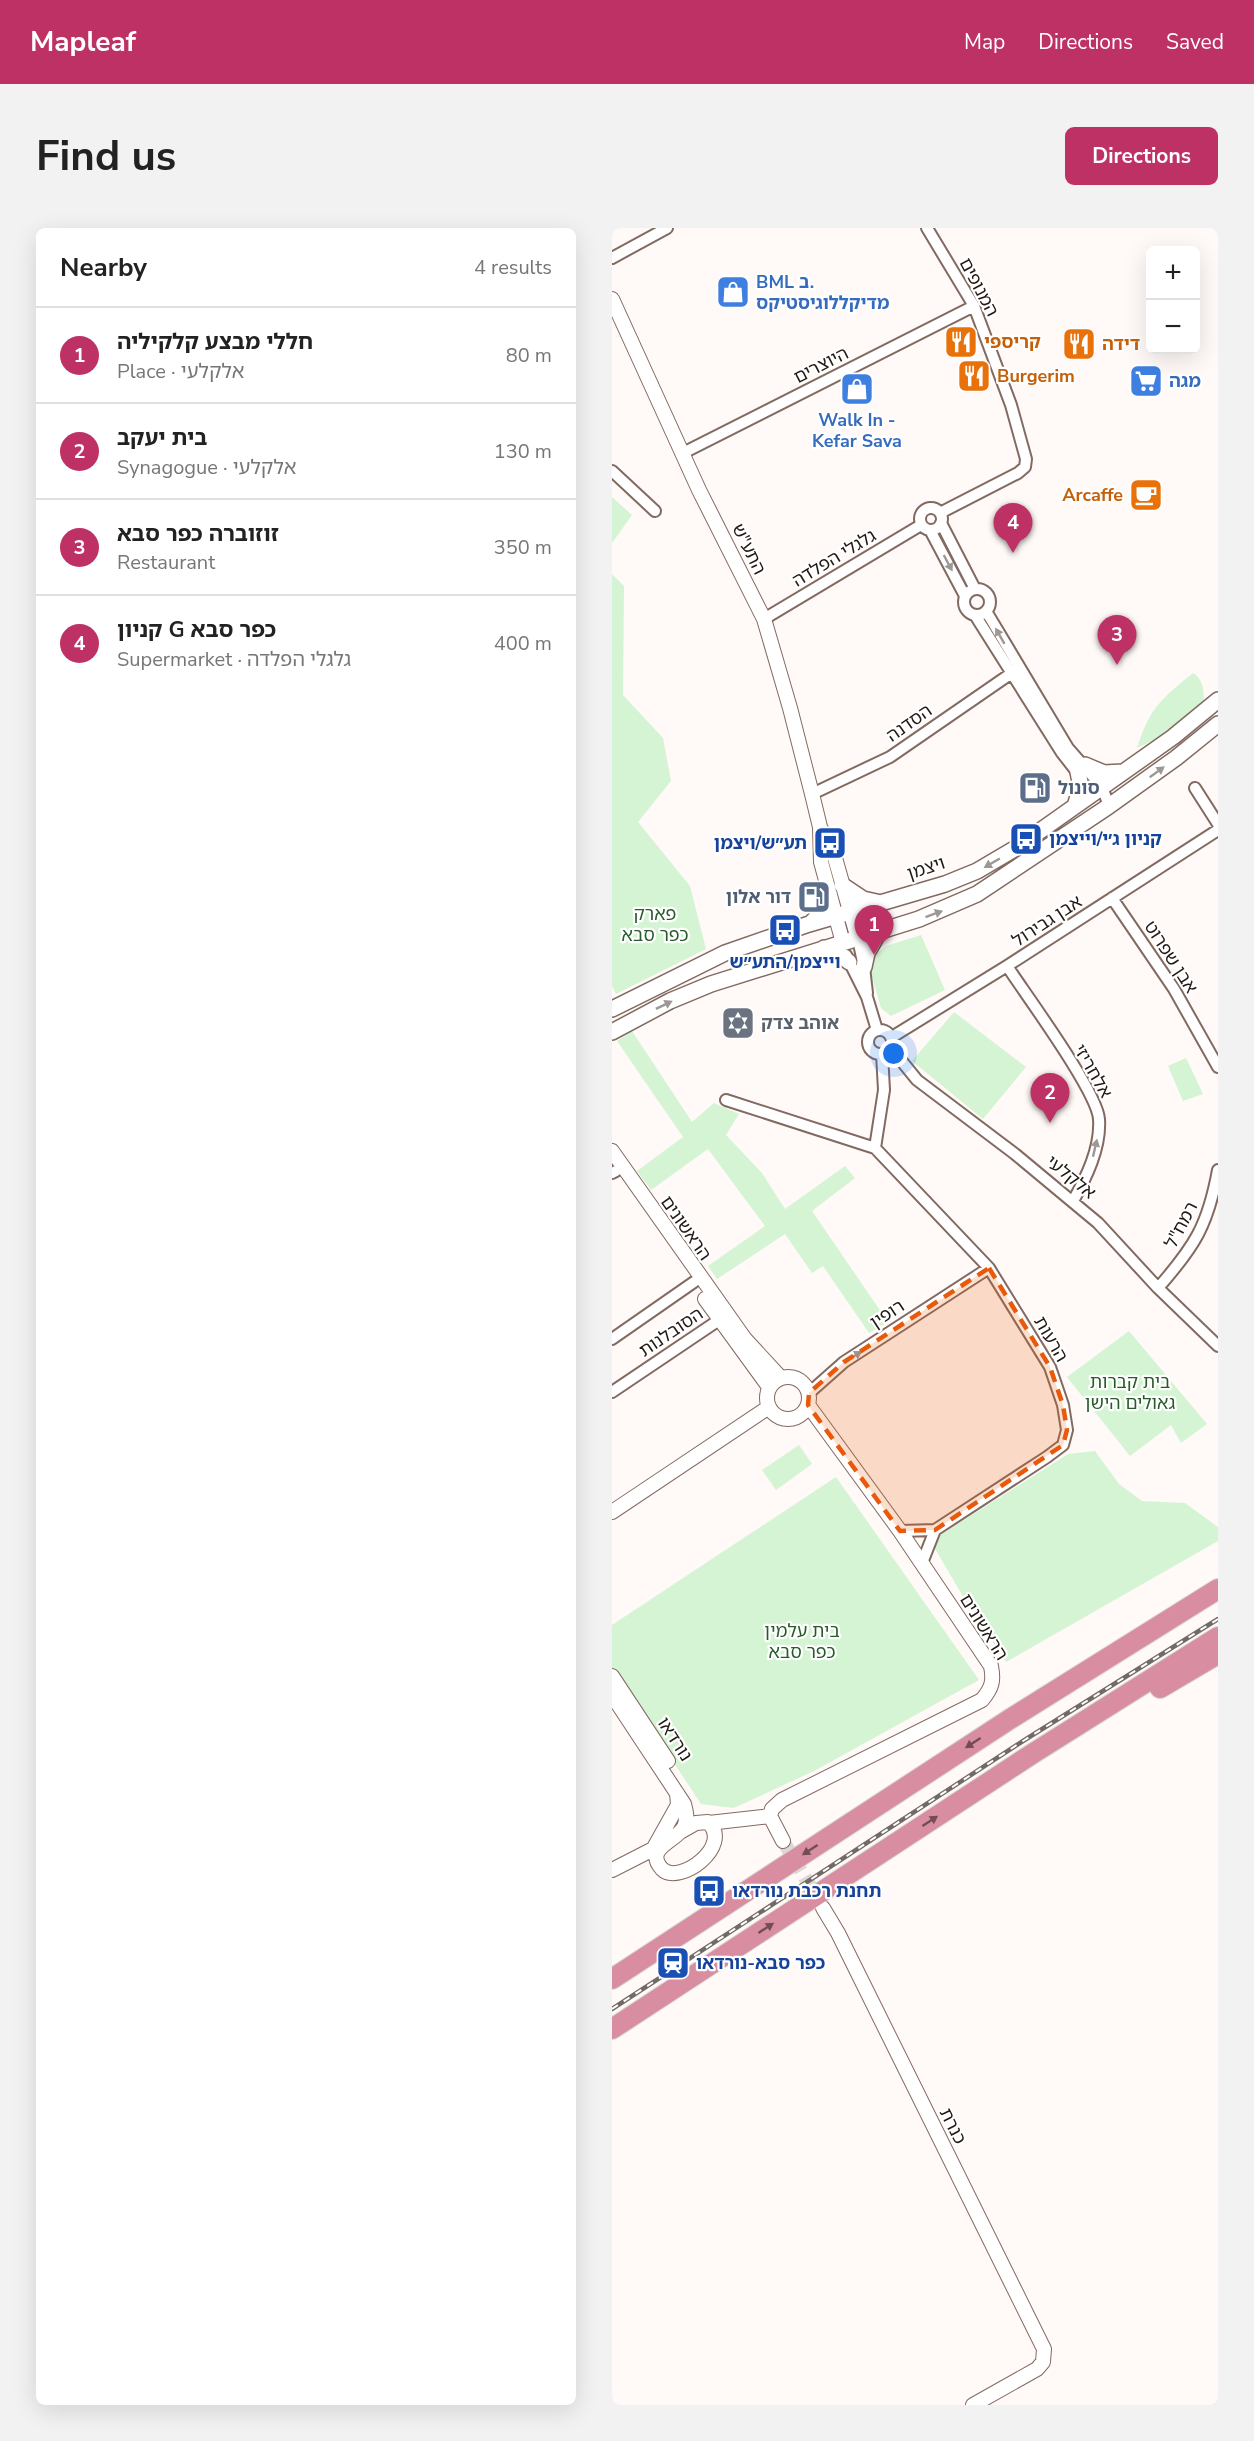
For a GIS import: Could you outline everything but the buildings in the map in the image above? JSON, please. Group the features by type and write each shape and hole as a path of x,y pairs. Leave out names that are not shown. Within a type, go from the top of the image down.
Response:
{"highway":[{"path":"612,1979 1010,1719 1218,1579"},
{"path":"1010,1719 1218,1589"},
{"path":"612,2029 977,1790 1218,1637"},
{"path":"977,1790 1218,1654"},
{"path":"612,1966 745,1892"},
{"path":"612,2038 734,1948"}],"main road":[{"name":"ויצמן","path":"612,1009 716,958 809,924 977,871 1016,848 1188,726 1218,699"},
{"path":"612,1032 670,1001 711,984 939,912 977,894 1109,806 1176,758 1218,724"},
{"path":"1075,806 1081,787 1080,764 1104,774 1123,772"},
{"path":"809,924 822,912 836,889 881,903"},
{"path":"864,968 867,953 879,932"},
{"path":"824,948 839,954 849,962"}],"street":[{"path":"612,258 667,228"},
{"name":"המנופים","path":"927,228 974,306 1025,448 1026,459 1025,467 1018,473 940,518"},
{"name":"התע\"ש","path":"612,299 764,620 812,794 820,827 820,851 836,889 843,914"},
{"name":"היוצרים","path":"683,453 974,306"},
{"path":"612,471 655,511"},
{"path":"975,589 940,518 934,509 926,509 921,514 926,528 965,596 965,608 980,613 1062,753 1080,764"},
{"path":"926,528 937,529 940,518"},
{"name":"גלגלי הפלדה","path":"764,620 926,528"},
{"path":"965,596 975,589 983,591 988,597 989,604 980,613"},
{"path":"1014,670 1109,806"},
{"name":"הסדנה","path":"812,794 891,757 1014,670"},
{"path":"1062,753 1080,764"},
{"path":"1195,788 1218,824"},
{"name":"אבן גבירול","path":"888,1046 1218,830"},
{"name":"אבן שפרוט","path":"1112,898 1174,989 1218,1067"},
{"path":"843,914 850,941 864,968 867,997"},
{"path":"850,941 849,962 867,997 877,1030"},
{"name":"אלחריזי","path":"1007,966 1080,1077 1093,1099 1099,1119 1096,1146 1087,1177 1073,1201"},
{"path":"875,1148 888,1046 885,1030 877,1030 870,1035 868,1045 872,1051 888,1046"},
{"name":"אלקלעי","path":"888,1046 917,1080 1015,1154 1098,1222 1158,1288 1218,1346"},
{"name":"הרעות","path":"726,1100 875,1148 989,1268 1050,1366 1063,1405 1067,1430 1063,1445 935,1530"},
{"name":"הראשונים","path":"612,1151 732,1322 761,1358 780,1377"},
{"name":"הראשונים","path":"613,1170 769,1387"},
{"name":"רמח\"ל","path":"1158,1288 1183,1259 1201,1231 1212,1201 1218,1170"},
{"name":"רופין","path":"809,1399 844,1362 989,1268"},
{"path":"612,1339 694,1282"},
{"name":"הסובלנות","path":"612,1392 719,1320"},
{"path":"780,1377 795,1377 806,1386 809,1399 800,1416 786,1419 779,1417 768,1407 766,1401 769,1387 780,1377"},
{"name":"הראשונים","path":"770,1816 772,1809 782,1800 982,1700 994,1681 991,1666 809,1399"},
{"path":"612,1512 768,1407"},
{"path":"900,1531 935,1530 922,1563"},
{"name":"נורדאו","path":"612,1676 688,1792 697,1815 706,1822 715,1837"},
{"name":"נורדאו","path":"612,1695 678,1791 686,1811 685,1823 680,1832"},
{"path":"678,1791 678,1805 657,1853 657,1861 667,1872 677,1874 708,1855 714,1846 715,1837 736,1820"},
{"path":"612,1870 658,1847 691,1825 706,1822 770,1816 783,1841"},
{"name":"כנרת","path":"823,1908 1044,2349 1043,2362 1028,2376 973,2405"}],"highlighted area":[{"path":"989,1268 1050,1367 1063,1405 1067,1430 1063,1445 935,1530 900,1531 808,1405 809,1393 844,1362"}],"green space":[{"path":"612,497 632,515 612,543"},
{"name":"פארק כפר סבא","path":"612,574 624,586 623,695 663,738 671,781 638,822 690,886 706,949 616,994 612,986"},
{"path":"1193,673 1203,688 1203,706 1169,733 1137,748 1152,714 1172,690"},
{"path":"921,935 945,990 891,1016 881,1008 870,970 872,958 886,946"},
{"path":"954,1012 1026,1067 983,1119 912,1061"},
{"path":"632,1031 692,1122 714,1103 739,1114 726,1135 762,1173 785,1209 845,1166 855,1178 812,1211 888,1322 869,1333 823,1266 812,1273 785,1234 717,1279 708,1266 765,1226 708,1149 651,1190 637,1171 683,1137 617,1041"},
{"path":"1186,1058 1203,1094 1183,1101 1168,1066"},
{"name":"בית קברות גאולים הישן","path":"1129,1331 1207,1424 1181,1443 1171,1425 1130,1456 1067,1377"},
{"path":"799,1445 812,1464 776,1490 762,1470"},
{"path":"1095,1451 1119,1484 1142,1501 1185,1503 1218,1527 1218,1541 1006,1662 965,1600 934,1547 940,1535 1068,1454"},
{"name":"בית עלמין כפר סבא","path":"836,1477 979,1680 814,1771 734,1808 701,1804 612,1669 612,1625"}],"tunnel":[{"path":"783,1841 819,1901"}],"railway":[{"path":"612,2009 1023,1741 1218,1619"}],"place":[{"name":"BML ב. מדיקללוגיסטיקס","path":"733,292"},
{"name":"קריספי","path":"961,342"},
{"name":"דידה","path":"1079,344"},
{"name":"Burgerim","path":"974,376"},
{"name":"מגה","path":"1146,381"},
{"name":"Walk In - Kefar Sava","path":"857,389"},
{"name":"Arcaffe","path":"1146,495"},
{"name":"קניון G כפר סבא","path":"1013,553"},
{"name":"זוזוברה כפר סבא","path":"1117,665"},
{"name":"סונול","path":"1035,788"},
{"name":"קניון ג׳י/וייצמן","path":"1026,839"},
{"name":"תע״ש/ויצמן","path":"830,843"},
{"name":"דור אלון","path":"814,897"},
{"name":"וייצמן/התע״ש","path":"785,930"},
{"name":"חללי מבצע קלקיליה","path":"874,955"},
{"name":"אוהב צדק","path":"738,1023"},
{"name":"בית יעקב","path":"1050,1123"},
{"name":"תחנת רכבת נורדאו","path":"709,1891"},
{"name":"כפר סבא-נורדאו","path":"673,1963"}]}
